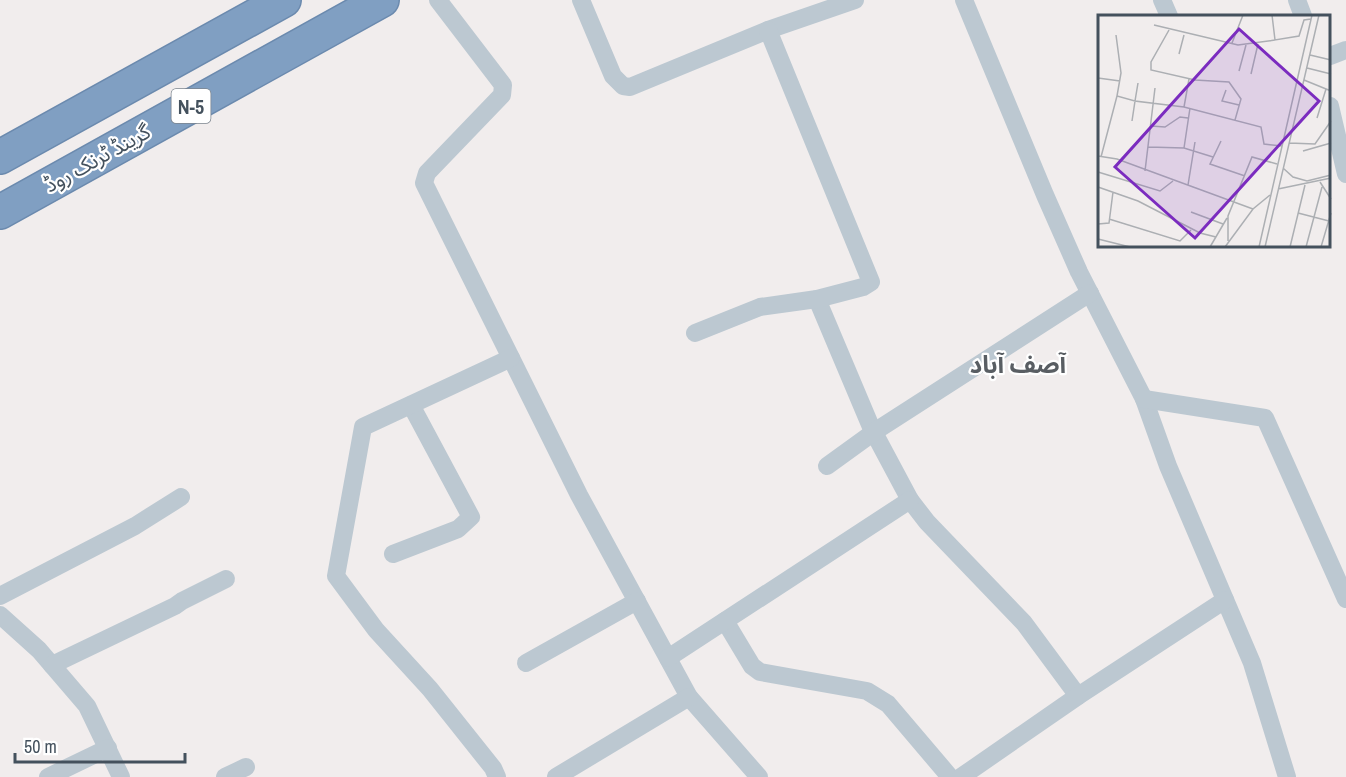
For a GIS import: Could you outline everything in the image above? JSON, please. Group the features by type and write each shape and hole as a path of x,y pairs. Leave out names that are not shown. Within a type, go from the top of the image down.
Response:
{"highway":[{"name":"N-5","path":"0,157 284,0"},
{"name":"گرینڈ ٹرنک روڈ","path":"0,212 382,0"},
{"path":"130,84 154,126"}],"street":[{"path":"438,0 503,85 502,94 427,173 424,183 579,495 689,697 759,777"},
{"path":"581,0 613,76 623,86 630,87 768,30 855,0"},
{"path":"964,0 1079,272 1144,399 1168,466 1252,663 1287,777"},
{"path":"1162,0 1169,15"},
{"path":"1297,0 1303,15"},
{"path":"695,333 760,307 817,299 863,287 871,282 768,30"},
{"path":"1331,55 1346,50"},
{"path":"1331,114 1346,174"},
{"path":"827,466 874,432 1090,293"},
{"path":"817,299 874,432 910,500 927,522 1024,623 1078,696"},
{"path":"497,777 493,768 430,689 376,630 336,576 363,427 511,358"},
{"path":"1144,399 1265,418 1346,599"},
{"path":"393,554 458,529 471,518 411,405"},
{"path":"0,596 135,526 181,497"},
{"path":"668,658 910,500"},
{"path":"52,665 226,579"},
{"path":"961,777 1078,696 1225,600"},
{"path":"526,663 637,601"},
{"path":"0,615 39,650 87,706 121,777"},
{"path":"725,621 752,666 760,672 867,691 888,704 950,777"},
{"path":"556,777 689,697"},
{"path":"48,777 108,748"},
{"path":"225,777 246,767"}],"district":[{"name":"آصف آباد","path":"1018,364"}]}
